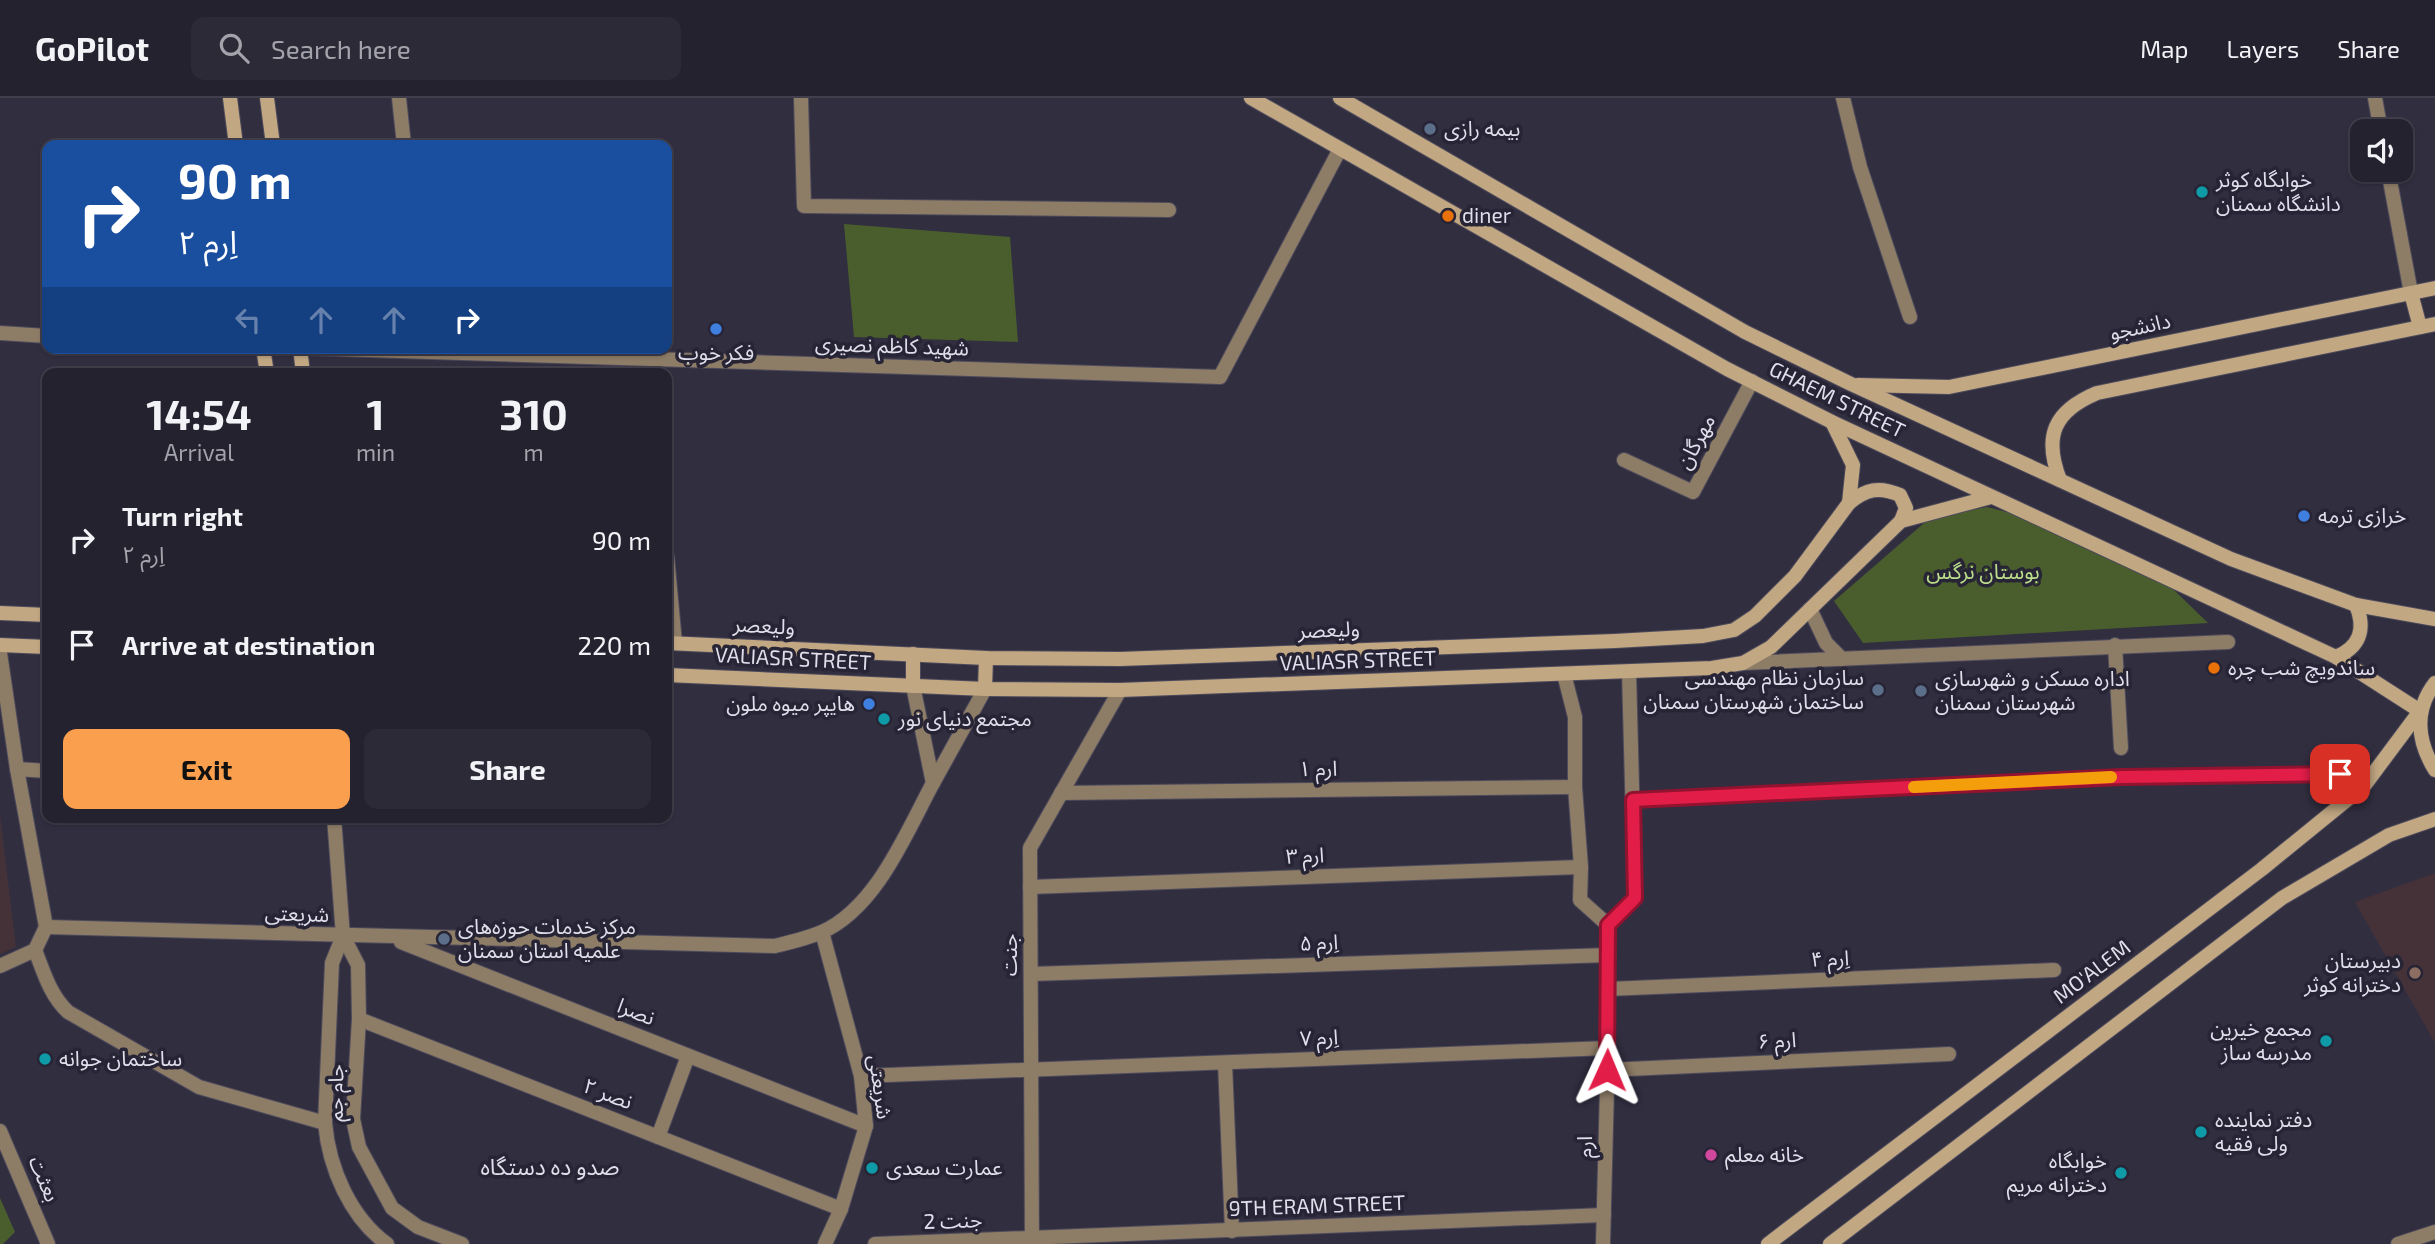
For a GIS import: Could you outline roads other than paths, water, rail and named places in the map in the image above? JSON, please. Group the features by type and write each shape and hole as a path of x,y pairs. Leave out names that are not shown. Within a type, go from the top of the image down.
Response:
{"main road":[{"path":"230,98 235,140"},
{"path":"267,98 272,140"},
{"name":"GHAEM STREET","path":"1251,98 1752,381 1832,422 2336,657 2420,711"},
{"name":"GHAEM STREET","path":"1340,98 1745,331 1851,384 2231,559 2356,605 2435,620"},
{"name":"دانشجو","path":"1851,384 1948,387 2435,288"},
{"path":"2411,293 2420,327"},
{"path":"2060,480 2052,459 2052,437 2061,417 2077,402 2097,393 2435,324"},
{"path":"1832,422 1853,465 1849,503"},
{"path":"1849,503 1869,489 1888,489 1900,495 1906,508 1901,521"},
{"name":"VALIASR STREET","path":"672,675 985,689 1120,690 1712,668 1743,663 1771,647 1901,521 1992,497"},
{"name":"ولیعصر","path":"672,643 986,657 1120,659 1703,636 1734,630 1755,616 1795,576 1849,503"},
{"path":"2336,657 2348,652 2357,643 2362,630 2356,605"},
{"path":"0,613 42,615"},
{"path":"0,645 42,647"},
{"path":"913,654 913,686"},
{"path":"985,689 986,657"},
{"name":"MO'ALEM","path":"1768,1244 2251,877 2354,794 2374,774 2420,711 2426,694 2435,683"},
{"path":"2420,711 2421,735 2428,759 2435,769"},
{"path":"1830,1244 2282,898 2389,835 2435,819"}],"street":[{"path":"399,98 403,140"},
{"path":"800,98 804,206 1169,210"},
{"path":"1843,98 1860,167 1910,317"},
{"path":"2375,98 2379,119"},
{"name":"شهید کاظم نصیری","path":"483,354 648,366 1220,377 1340,149"},
{"path":"2390,182 2411,293"},
{"path":"0,333 42,336"},
{"name":"مهرگان","path":"1624,460 1693,492 1752,381"},
{"path":"1810,609 1826,643 1842,659"},
{"path":"1743,663 2228,642"},
{"path":"2115,645 2121,748"},
{"path":"0,653 17,769 46,927 35,950 0,966"},
{"path":"1564,674 1575,717 1580,900 1608,925 1635,898 1629,672"},
{"path":"913,686 933,783"},
{"name":"شریعتی","path":"46,927 775,946 822,932 854,911 881,877 985,689"},
{"name":"جنت","path":"1032,1242 1030,848 1120,690"},
{"path":"17,769 42,771"},
{"path":"1633,800 2122,777 2340,774"},
{"name":"ارم ۱","path":"1062,793 1575,787"},
{"name":"جام جم","path":"334,823 343,936 358,965 359,1019 353,1119 359,1147 392,1208 418,1227 462,1244"},
{"name":"ارم ۳","path":"1030,887 1581,867"},
{"name":"ارم","path":"1602,1244 1608,1048 1608,925"},
{"name":"شریعتی","path":"822,932 861,1076 866,1126 841,1209 825,1244"},
{"name":"جام جم","path":"343,936 332,963 325,1123 327,1142 341,1187 370,1232 387,1244"},
{"name":"نصرا","path":"390,938 866,1126"},
{"name":"جام جم","path":"35,950 50,990 68,1012 199,1087 325,1123"},
{"name":"اِرم ۵","path":"1031,974 1609,955"},
{"name":"اِرم ۴","path":"1608,989 2054,970"},
{"name":"نصر ۲","path":"359,1019 841,1209"},
{"name":"اِرم ۷","path":"861,1076 1608,1048"},
{"name":"ارم ۶","path":"1607,1070 1949,1054"},
{"path":"658,1137 688,1056"},
{"path":"1225,1063 1232,1231"},
{"name":"بعثت","path":"0,1131 48,1244"},
{"name":"9TH ERAM STREET","path":"1032,1242 1604,1215"},
{"path":"2398,1244 2435,1232"},
{"name":"جنت 2","path":"875,1244 1032,1242"}],"place":[{"name":"بیمه رازی","path":"1430,129"},
{"name":"خوابگاه کوثر دانشگاه سمنان","path":"2202,192"},
{"name":"diner","path":"1448,216"},
{"name":"فکر خوب","path":"716,329"},
{"name":"خرازی ترمه","path":"2304,516"},
{"name":"ساندویچ شب چره","path":"2214,668"},
{"name":"سازمان نظام مهندسی ساختمان شهرستان سمنان","path":"1878,690"},
{"name":"اداره مسکن و شهرسازی شهرستان سمنان","path":"1921,691"},
{"name":"هایپر میوه ملون","path":"869,704"},
{"name":"مجتمع دنیای نور","path":"884,719"},
{"name":"مرکز خدمات حوزه‌های علمیه استان سمنان","path":"444,939"},
{"name":"دبیرستان دخترانه کوثر","path":"2415,973"},
{"name":"مجمع خیرین مدرسه ساز","path":"2326,1041"},
{"name":"ساختمان جوانه","path":"45,1059"},
{"name":"دفتر نماینده ولی فقیه","path":"2201,1132"},
{"name":"خانه معلم","path":"1711,1155"},
{"name":"عمارت سعدی","path":"872,1168"},
{"name":"خوابگاه دخترانه مریم","path":"2121,1173"}],"district":[{"name":"صدو ده دستگاه","path":"550,1167"}],"park label":[{"name":"بوستان نرگس","path":"1983,572"}]}
